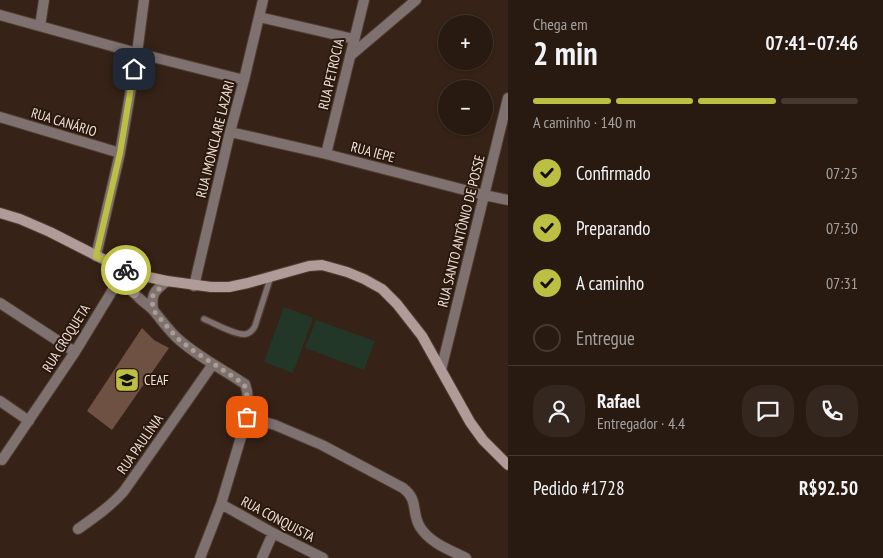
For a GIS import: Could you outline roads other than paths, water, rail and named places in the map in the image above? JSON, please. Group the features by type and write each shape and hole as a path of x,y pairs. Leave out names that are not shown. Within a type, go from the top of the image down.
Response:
{"main road":[{"path":"0,213 50,232 100,258 122,274 134,293"},
{"path":"122,274 138,275 194,286 230,287 308,266 322,266 347,272 364,279 382,289 397,304 422,336 470,422 483,440 508,465"}],"street":[{"path":"40,26 44,0"},
{"path":"100,258 120,153 144,0"},
{"name":"RUA IMONCLARE LAZARI","path":"194,286 263,0"},
{"name":"RUA PETROCIA","path":"326,154 364,0"},
{"path":"350,56 416,0"},
{"path":"0,15 244,80"},
{"path":"259,17 354,39"},
{"name":"RUA SANTO ANTÔNIO DE POSSE","path":"441,370 508,98"},
{"name":"RUA CANÁRIO","path":"0,117 120,153"},
{"name":"RUA IEPE","path":"230,132 508,200"},
{"name":"RUA CROQUETA","path":"2,460 75,352 122,274"},
{"path":"138,275 133,283 134,293 141,301 153,310 177,338 244,384 247,391 247,417 221,504 200,558"},
{"path":"153,310 152,297 167,281"},
{"path":"0,303 75,352"},
{"name":"RUA PAULÍNIA","path":"78,529 105,510 124,491 213,364"},
{"path":"0,401 29,421"},
{"path":"247,417 276,425 322,445 403,488 412,497 417,522 426,535 442,546 466,558"},
{"name":"RUA CONQUISTA","path":"221,504 322,558"},
{"path":"262,558 273,533"}],"lane":[{"path":"204,319 240,334 247,334 252,331 271,276"}],"place":[{"name":"CEAF","path":"127,380"}]}
